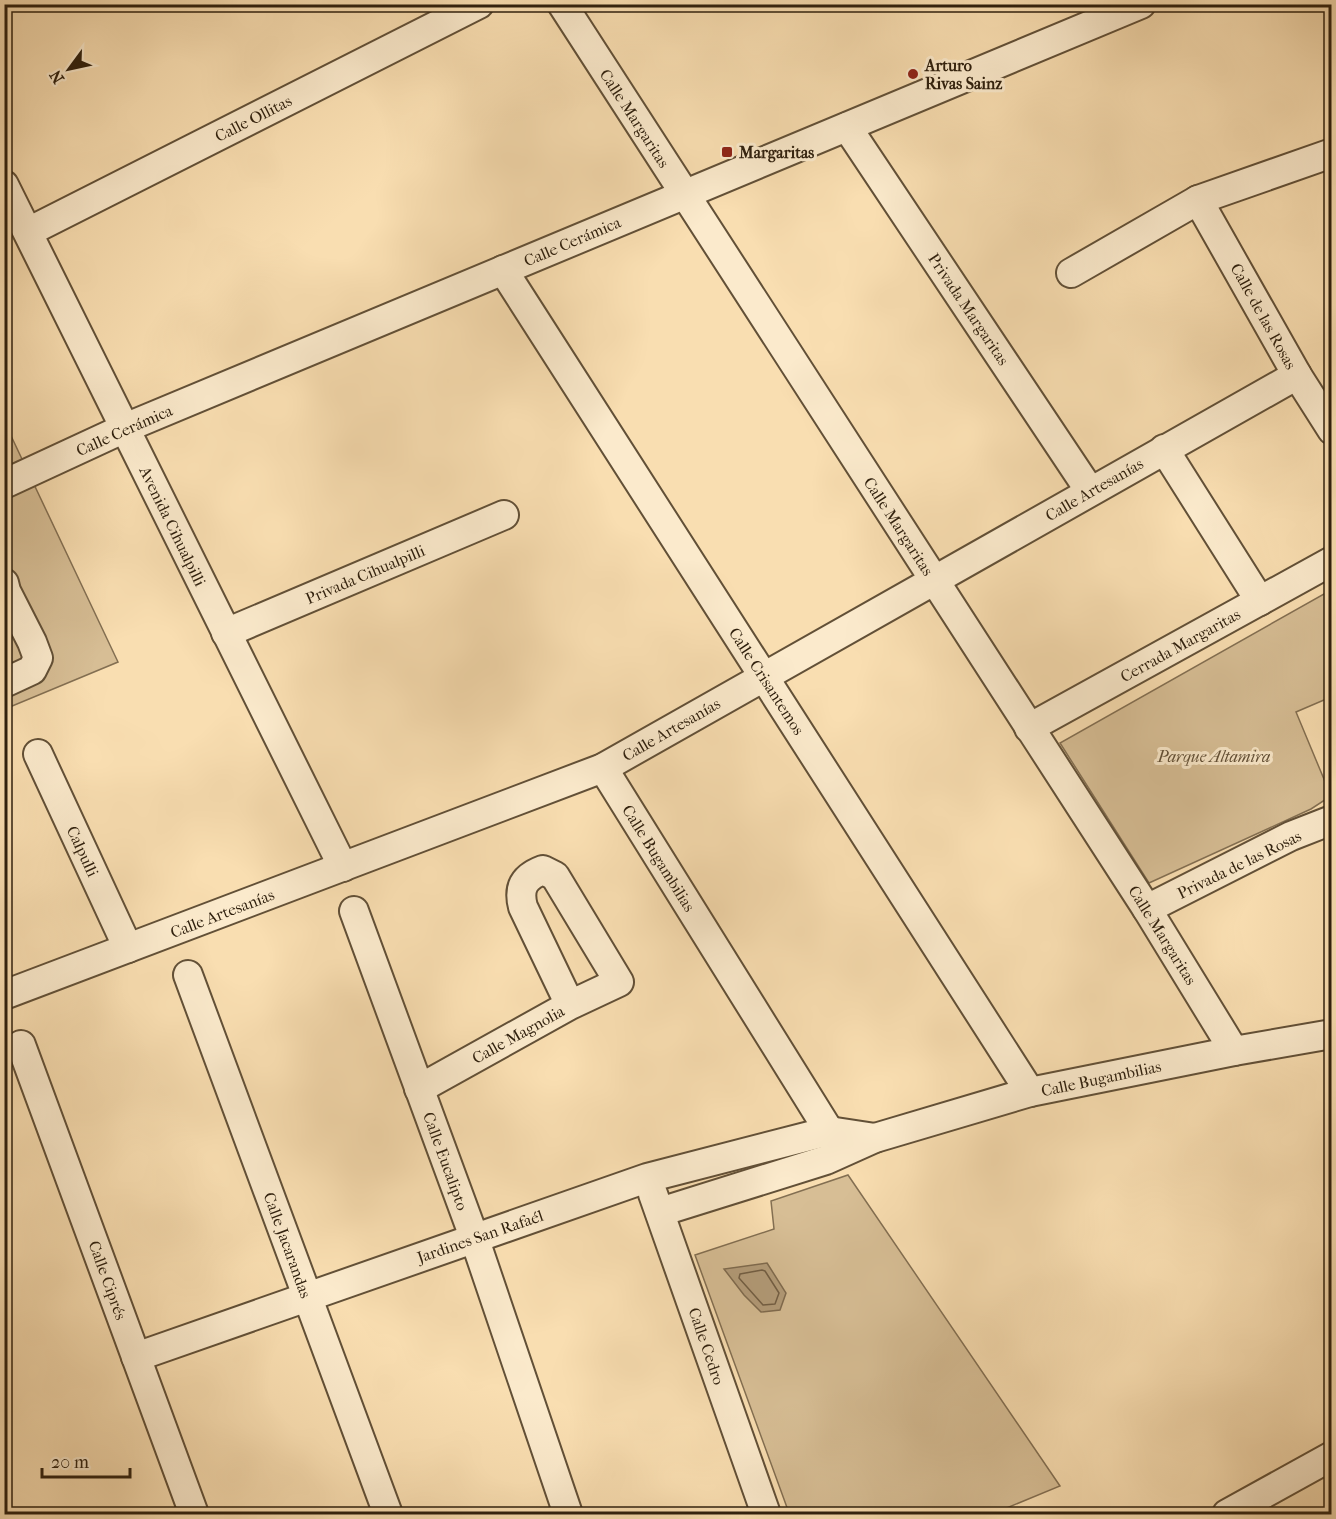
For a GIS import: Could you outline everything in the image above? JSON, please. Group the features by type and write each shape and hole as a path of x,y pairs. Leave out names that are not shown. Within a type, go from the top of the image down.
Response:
{"street":[{"name":"Calle Ollitas","path":"28,232 479,4"},
{"name":"Calle Margaritas","path":"562,4 1148,909 1234,1050"},
{"name":"Calle Cerámica","path":"4,484 124,428 1141,4"},
{"name":"Privada Margaritas","path":"847,127 1090,491"},
{"path":"1071,273 1198,200 1332,153"},
{"name":"Avenida Cihualpilli","path":"4,185 343,867"},
{"name":"Calle de las Rosas","path":"1198,200 1297,375 1332,430"},
{"name":"Calle Crisantemos","path":"503,270 1030,1092"},
{"name":"Calle Artesanías","path":"4,995 603,768 1297,375"},
{"path":"1164,449 1260,601"},
{"name":"Privada Cihualpilli","path":"226,633 504,515"},
{"name":"Cerrada Margaritas","path":"1029,728 1332,561"},
{"path":"4,583 38,658 32,670 4,683"},
{"name":"Calpulli","path":"38,754 128,948"},
{"name":"Calle Bugambilias","path":"603,768 836,1142 875,1138 1030,1092 1234,1050 1332,1034"},
{"name":"Privada de las Rosas","path":"1148,909 1291,836 1332,820"},
{"name":"Calle Magnolia","path":"419,1089 570,1005 619,982 555,876 543,870 533,873 523,883 520,894 523,907 570,1005"},
{"name":"Calle Eucalipto","path":"354,911 474,1237 568,1515"},
{"name":"Calle Jacarandas","path":"188,975 388,1515"},
{"name":"Calle Ciprés","path":"21,1045 194,1515"},
{"path":"660,1212 836,1142"},
{"name":"Jardines San Rafaél","path":"136,1357 647,1178 836,1142"},
{"name":"Calle Cedro","path":"647,1178 766,1515"},
{"path":"1230,1514 1332,1456"}],"green space":[{"path":"4,421 118,662 5,709 4,709"},
{"name":"Parque Altamira","path":"1331,590 1331,697 1296,712 1331,796 1311,809 1149,883 1060,743"},
{"path":"848,1175 1060,1486 992,1514 789,1513 695,1255 774,1229 771,1201"}],"water":[{"path":"767,1263 786,1293 780,1310 761,1312 724,1269"}],"place":[{"name":"Arturo Rivas Sainz","path":"913,74"},
{"name":"Margaritas","path":"727,152"}]}
